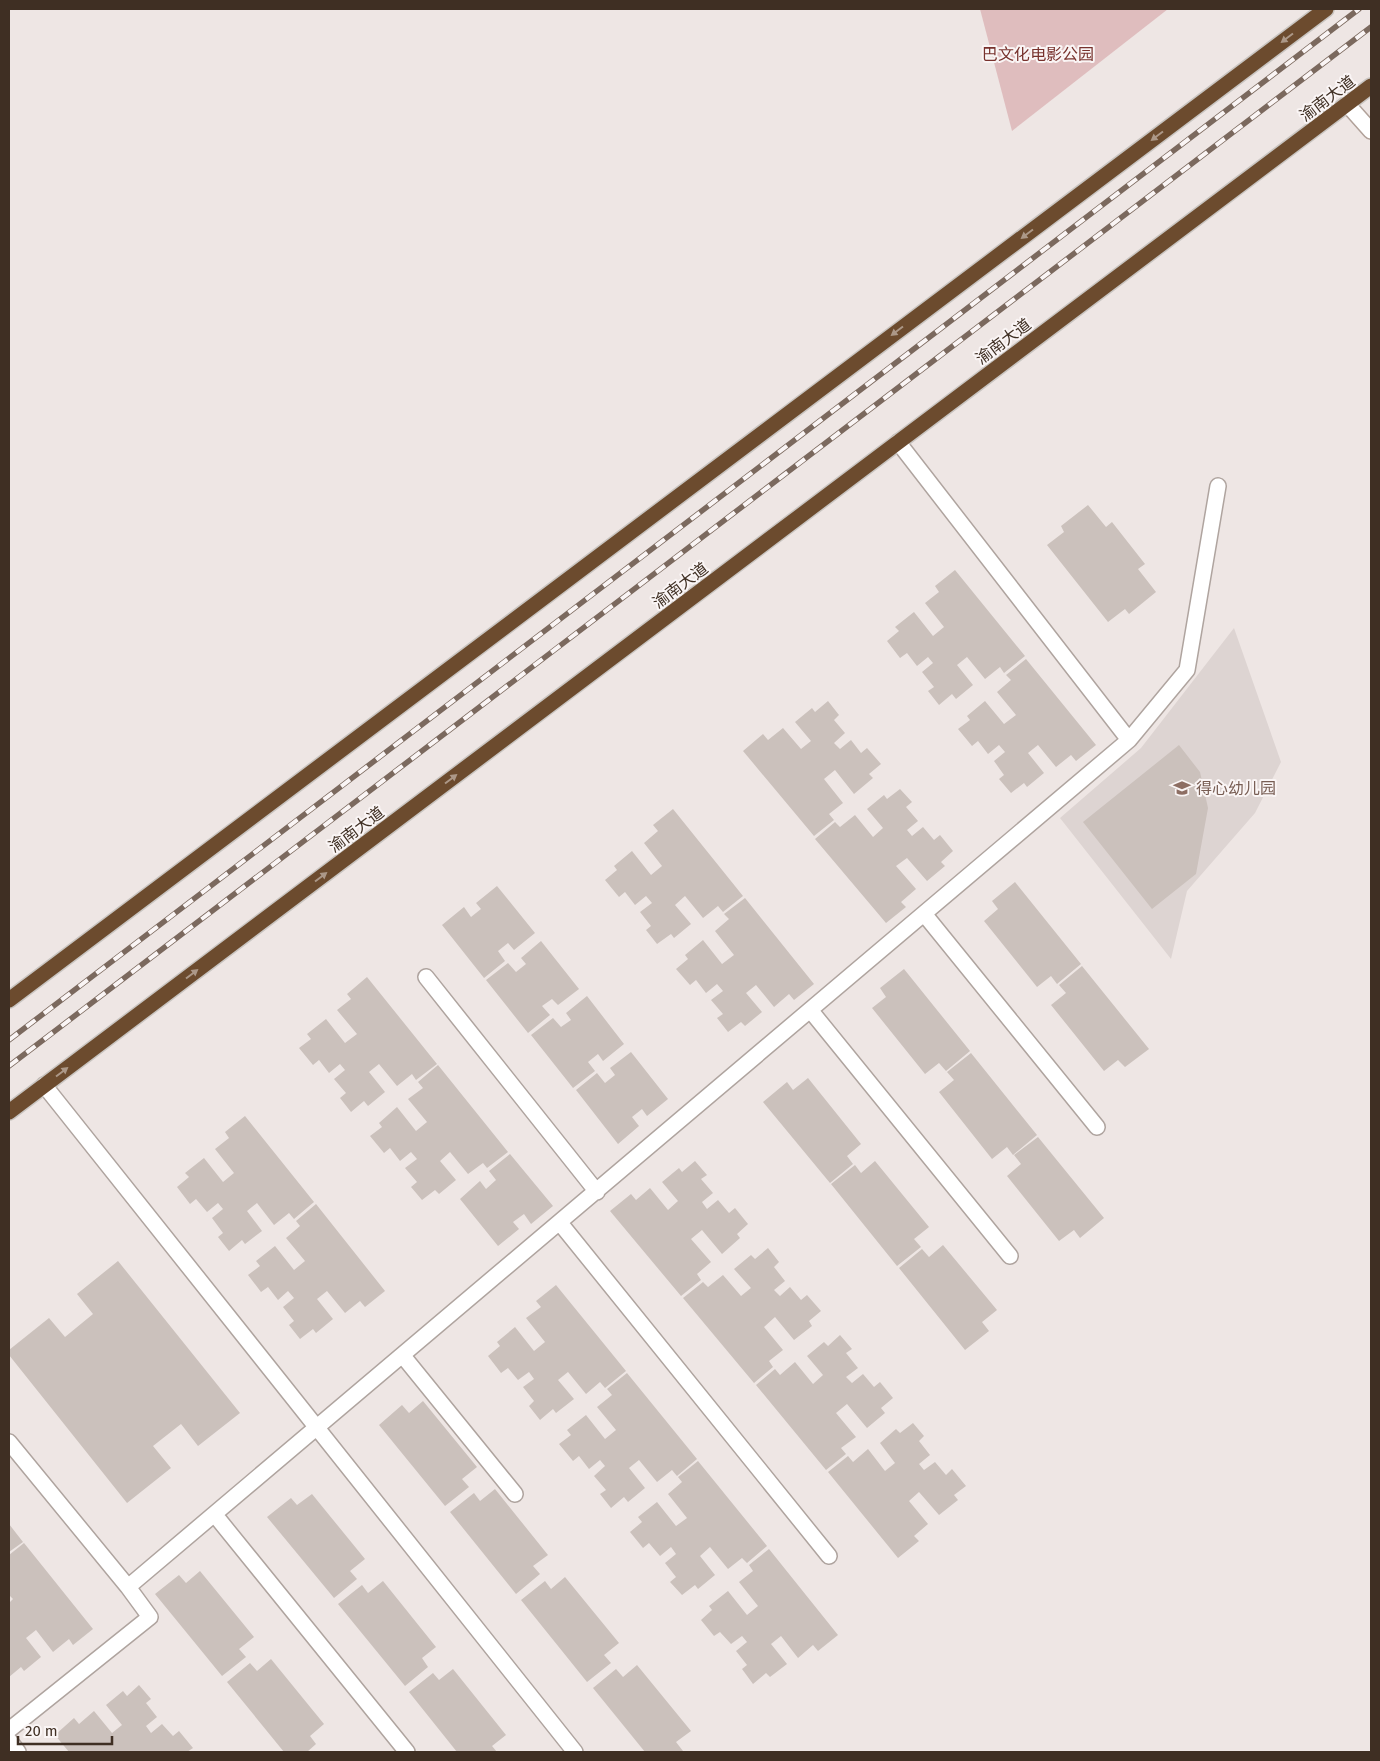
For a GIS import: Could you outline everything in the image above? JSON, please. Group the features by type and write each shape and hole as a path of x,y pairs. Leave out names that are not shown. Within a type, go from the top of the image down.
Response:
{"highway":[{"path":"9,1000 1326,9"},
{"name":"渝南大道","path":"9,1112 1371,86"}],"street":[{"path":"1347,104 1371,131"},
{"path":"898,442 1129,740"},
{"path":"128,1588 812,1011 1129,740 1187,670 1218,486"},
{"path":"925,915 1097,1127"},
{"path":"426,977 597,1192"},
{"path":"812,1011 1010,1256"},
{"path":"44,1085 575,1752"},
{"path":"560,1223 829,1556"},
{"path":"403,1356 515,1494"},
{"path":"9,1442 150,1617 9,1730"},
{"path":"215,1515 407,1752"},
{"path":"9,1740 18,1752"}],"shaded area":[{"name":"得心幼儿园","path":"1234,628 1281,762 1255,813 1187,891 1171,959 1060,818 1141,748"}],"green space":[{"name":"巴文化电影公园","path":"980,9 1168,9 1012,131"}],"building":[{"path":"1088,505 1106,527 1112,522 1145,564 1138,569 1156,592 1129,614 1125,609 1108,622 1047,545 1064,532 1061,526"},
{"path":"955,570 1025,656 1004,673 1000,667 985,679 967,657 957,665 973,685 956,699 952,694 939,705 928,691 934,687 922,672 933,663 928,657 917,666 907,653 900,658 887,641 899,631 895,627 914,612 933,636 944,627 925,603 939,592 935,586"},
{"path":"1026,659 1096,745 1076,761 1071,755 1056,767 1038,745 1028,753 1044,773 1027,787 1024,783 1011,793 999,779 1004,775 994,761 1005,752 999,745 988,754 978,741 972,746 958,729 970,720 967,716 985,701 1004,724 1016,715 997,692 1011,680 1006,675"},
{"path":"828,701 839,715 834,720 845,733 834,743 840,749 851,740 861,753 867,748 881,764 869,774 873,778 854,794 835,770 824,779 843,803 829,814 834,820 814,836 743,751 763,734 768,740 783,728 801,749 811,741 795,722 812,708 815,712"},
{"path":"1179,745 1200,772 1208,808 1196,874 1152,909 1083,822"},
{"path":"900,789 912,802 906,807 918,821 907,830 912,836 923,827 934,840 940,835 953,851 941,862 945,866 927,881 907,858 896,866 916,889 901,902 906,907 886,923 815,839 835,822 840,827 855,815 873,837 883,828 867,809 884,795 887,799"},
{"path":"673,809 743,896 723,912 718,906 703,918 685,896 675,905 691,924 674,938 671,934 657,944 646,930 651,926 640,912 652,903 646,896 635,905 625,892 619,897 605,880 617,870 614,866 632,851 651,875 662,866 644,843 658,831 653,825"},
{"path":"1015,882 1081,964 1057,984 1051,976 1037,987 984,921 998,909 992,901"},
{"path":"497,886 535,933 514,950 508,943 498,951 505,961 484,978 442,925 464,907 471,917 481,909 476,903"},
{"path":"745,898 814,984 794,1000 789,994 774,1007 756,985 746,993 762,1012 745,1026 741,1022 728,1032 717,1018 723,1014 711,1000 723,991 717,984 706,993 696,980 690,985 676,969 688,959 685,955 703,940 722,964 734,955 715,931 729,919 724,914"},
{"path":"541,941 579,989 558,1005 552,999 542,1006 550,1015 528,1033 486,980 508,963 516,972 526,964 521,958"},
{"path":"1082,966 1149,1049 1125,1067 1118,1060 1104,1071 1051,1005 1066,993 1059,985"},
{"path":"904,969 970,1051 946,1071 939,1063 925,1074 872,1008 886,997 880,988"},
{"path":"367,977 437,1064 416,1080 412,1074 397,1086 379,1064 369,1072 385,1092 368,1106 364,1101 351,1112 340,1098 346,1093 334,1079 345,1070 340,1064 329,1073 319,1060 313,1065 299,1048 311,1039 307,1034 326,1019 345,1043 357,1034 337,1010 351,999 347,994"},
{"path":"587,996 624,1044 603,1061 598,1054 588,1062 595,1071 573,1088 531,1035 553,1018 561,1027 571,1020 566,1013"},
{"path":"631,1052 668,1099 647,1116 642,1109 632,1117 639,1126 618,1144 576,1090 597,1073 605,1083 615,1075 610,1068"},
{"path":"971,1053 1037,1135 1013,1155 1007,1147 992,1159 939,1092 954,1080 947,1072"},
{"path":"438,1065 508,1152 487,1168 483,1163 468,1174 450,1152 440,1161 456,1180 439,1194 435,1190 422,1200 411,1187 417,1182 405,1168 417,1159 411,1152 400,1161 390,1148 384,1153 370,1136 382,1127 379,1123 397,1107 416,1131 427,1122 408,1099 423,1088 418,1082"},
{"path":"808,1078 861,1144 847,1156 853,1164 830,1183 763,1102 787,1082 793,1090"},
{"path":"245,1116 314,1202 294,1219 289,1213 274,1225 257,1203 247,1211 262,1231 245,1244 242,1240 229,1251 218,1237 223,1233 212,1218 223,1209 218,1203 207,1212 196,1199 190,1204 177,1187 189,1177 185,1173 204,1158 223,1182 234,1173 215,1149 229,1138 225,1132"},
{"path":"1038,1137 1104,1218 1080,1238 1074,1230 1059,1241 1007,1176 1021,1164 1014,1155"},
{"path":"510,1154 553,1206 531,1224 524,1214 513,1222 519,1229 498,1246 460,1199 480,1181 486,1189 496,1180 489,1171"},
{"path":"695,1161 707,1175 701,1179 713,1193 702,1202 707,1209 718,1200 729,1213 735,1208 748,1224 737,1234 740,1238 722,1254 702,1230 691,1239 711,1262 697,1274 701,1280 681,1296 610,1211 631,1194 636,1200 650,1188 668,1210 678,1201 662,1182 679,1168 682,1172"},
{"path":"875,1161 929,1227 914,1239 921,1247 897,1266 831,1184 855,1165 861,1173"},
{"path":"316,1204 385,1291 365,1307 360,1301 345,1313 327,1291 317,1299 333,1319 316,1333 313,1329 300,1339 289,1325 294,1321 283,1307 294,1298 288,1291 278,1300 268,1287 261,1292 248,1275 260,1266 256,1261 275,1246 294,1270 305,1261 286,1238 300,1226 296,1221"},
{"path":"943,1245 997,1310 982,1322 989,1331 965,1350 899,1268 922,1249 929,1257"},
{"path":"768,1248 779,1262 774,1267 785,1281 774,1290 780,1296 790,1287 801,1300 807,1295 821,1311 809,1321 812,1326 794,1340 775,1317 764,1327 783,1350 769,1361 773,1367 754,1383 683,1298 703,1282 708,1287 723,1275 741,1296 751,1288 734,1269 751,1255 755,1259"},
{"path":"118,1261 240,1413 198,1446 181,1424 153,1446 171,1468 127,1503 9,1355 9,1350 49,1318 65,1337 93,1314 77,1294"},
{"path":"556,1285 626,1371 605,1388 600,1382 586,1394 568,1372 558,1380 574,1399 556,1413 553,1409 540,1420 529,1406 534,1401 523,1387 534,1379 529,1372 518,1380 508,1368 501,1373 488,1356 500,1346 497,1342 515,1327 534,1351 545,1342 526,1318 541,1307 536,1301"},
{"path":"840,1335 852,1349 846,1353 858,1368 846,1377 852,1383 863,1374 874,1387 880,1382 893,1398 881,1408 885,1413 867,1428 847,1404 836,1413 856,1437 841,1448 846,1454 826,1470 756,1385 775,1369 780,1375 795,1362 813,1384 823,1375 807,1356 824,1342 828,1346"},
{"path":"627,1373 697,1459 677,1476 672,1470 657,1482 639,1460 629,1468 645,1488 628,1502 624,1497 611,1508 600,1494 606,1490 594,1476 605,1466 600,1460 589,1469 579,1456 573,1461 559,1444 571,1435 567,1430 586,1415 605,1439 616,1430 597,1407 612,1395 607,1389"},
{"path":"423,1401 477,1467 462,1479 469,1487 445,1506 379,1425 402,1405 409,1413"},
{"path":"913,1423 924,1436 919,1441 930,1455 919,1464 924,1470 935,1462 946,1475 952,1469 966,1486 954,1495 958,1500 939,1515 919,1492 909,1501 928,1524 914,1536 919,1541 898,1558 828,1472 848,1456 853,1462 868,1449 885,1471 895,1463 880,1443 896,1429 900,1433"},
{"path":"698,1461 767,1546 747,1563 742,1558 728,1569 710,1547 700,1556 715,1575 698,1589 695,1585 682,1595 670,1582 676,1577 665,1563 676,1554 671,1547 660,1556 649,1543 643,1548 630,1532 642,1522 638,1517 657,1502 676,1526 687,1518 668,1494 682,1482 678,1477"},
{"path":"495,1489 548,1555 533,1566 540,1574 516,1594 450,1512 474,1493 480,1501"},
{"path":"312,1494 365,1559 350,1571 357,1579 334,1598 267,1517 291,1498 297,1505"},
{"path":"9,1524 23,1542 9,1552"},
{"path":"24,1543 93,1629 73,1645 69,1639 53,1652 36,1630 26,1638 41,1657 24,1671 21,1667 9,1677 9,1603 13,1599 9,1595 9,1555"},
{"path":"769,1549 838,1635 818,1651 813,1645 798,1658 781,1636 771,1644 787,1664 770,1677 766,1673 753,1684 742,1669 747,1665 736,1651 747,1642 742,1636 731,1644 720,1632 714,1636 701,1620 712,1610 709,1606 728,1591 747,1615 758,1606 739,1582 753,1571 749,1565"},
{"path":"200,1571 254,1637 239,1649 246,1657 222,1676 155,1594 179,1575 186,1583"},
{"path":"565,1577 619,1643 604,1655 611,1663 587,1682 521,1600 545,1581 551,1589"},
{"path":"383,1581 436,1647 422,1658 428,1667 405,1686 338,1604 362,1585 368,1593"},
{"path":"271,1659 324,1724 310,1736 316,1744 307,1752 284,1752 227,1682 250,1663 257,1671"},
{"path":"637,1665 691,1731 676,1742 683,1751 645,1752 593,1688 616,1669 623,1677"},
{"path":"453,1669 506,1735 492,1746 497,1752 457,1752 409,1692 433,1673 439,1680"},
{"path":"139,1685 151,1699 146,1703 157,1717 146,1726 151,1733 162,1724 173,1736 179,1731 193,1748 187,1752 69,1752 55,1735 74,1718 79,1724 94,1711 112,1733 122,1725 106,1705 123,1691 127,1696"}],"railway":[{"path":"9,1040 1359,9"},
{"path":"9,1066 1371,27"}],"place":[{"name":"得心幼儿园","path":"1182,788"}]}
